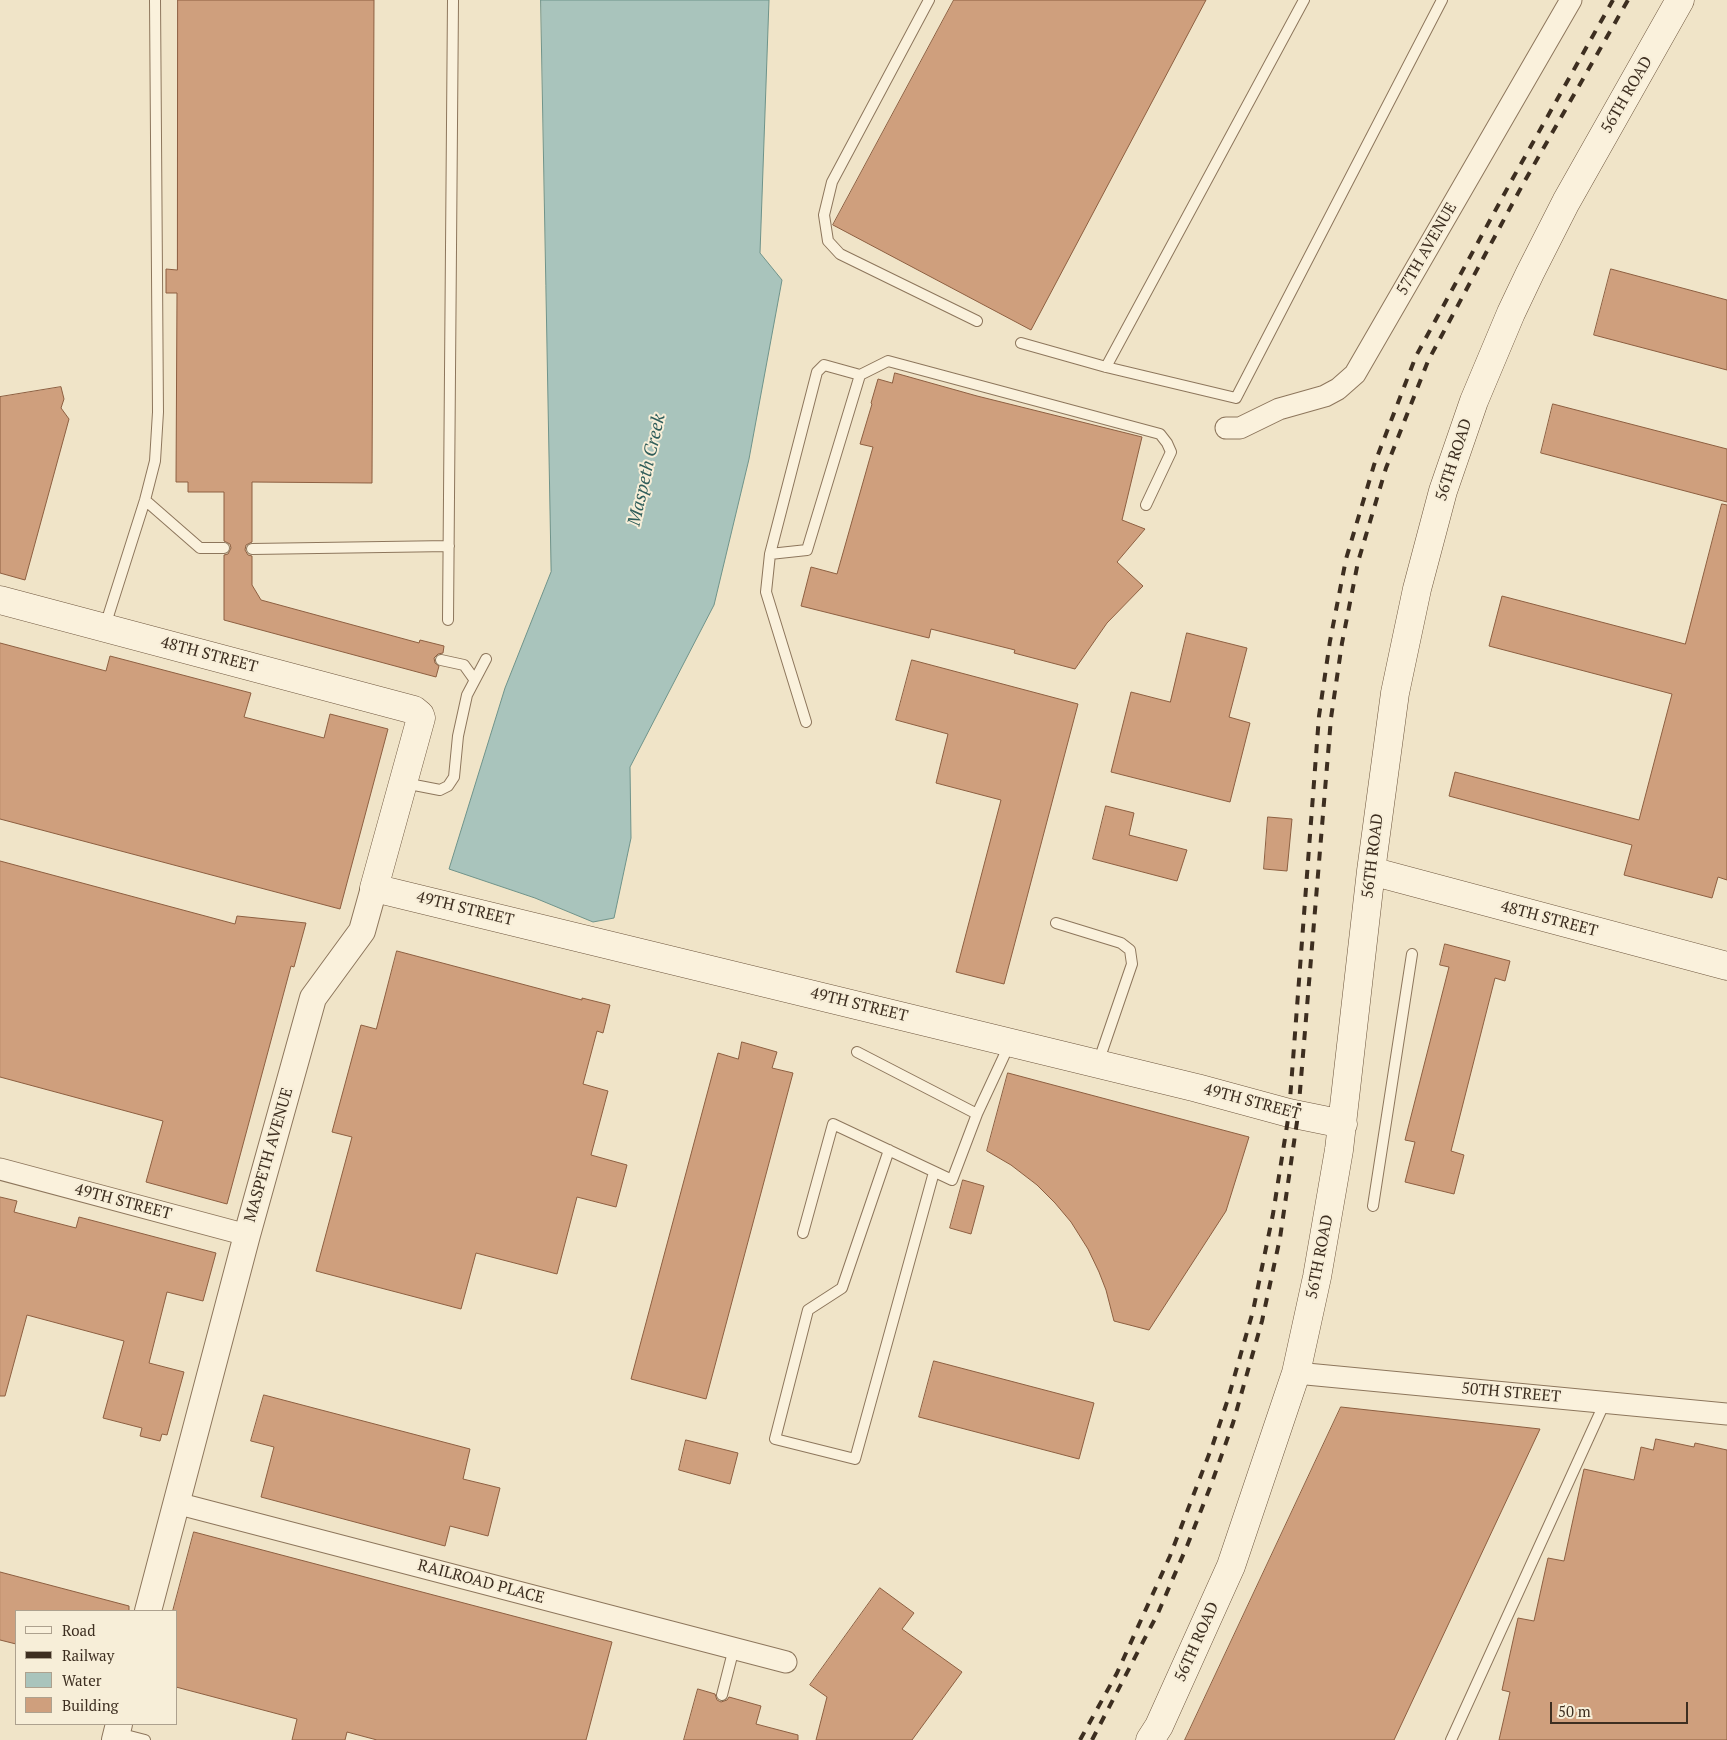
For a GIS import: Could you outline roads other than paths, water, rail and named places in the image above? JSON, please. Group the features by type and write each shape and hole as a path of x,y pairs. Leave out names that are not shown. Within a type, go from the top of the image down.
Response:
{"main road":[{"name":"56TH ROAD","path":"1150,1740 1159,1726 1231,1566 1296,1373 1330,1207 1343,1124 1371,871 1389,732 1405,640 1428,543 1457,448 1497,346 1537,258 1566,202 1680,0"},
{"name":"48TH STREET","path":"0,600 414,710 418,713"},
{"name":"MASPETH AVENUE","path":"374,888 421,718 418,713"},
{"name":"48TH STREET","path":"1371,871 1727,966"},
{"name":"49TH STREET","path":"374,888 1010,1042 1197,1088 1289,1113 1343,1124"}],"street":[{"name":"57TH AVENUE","path":"1226,428 1240,428 1280,409 1325,396 1338,390 1355,374 1571,0"},
{"name":"MASPETH AVENUE","path":"148,1610 247,1235 313,998 362,931 374,888"},
{"name":"49TH STREET","path":"0,1169 247,1235"},
{"name":"50TH STREET","path":"1296,1373 1727,1414"},
{"name":"RAILROAD PLACE","path":"176,1503 786,1662"}],"lane":[{"path":"104,627 145,500 155,461 158,412 156,0"},
{"path":"448,620 453,0"},
{"path":"930,0 832,182 824,215 828,240 840,254 977,322"},
{"path":"1106,367 1304,0"},
{"path":"1021,343 1106,367 1236,398 1442,0"},
{"path":"806,722 766,592 770,554 817,372 824,365 860,375 888,361 1160,434 1168,443 1171,452 1146,505"},
{"path":"770,554 808,550 860,375"},
{"path":"145,500 200,548 224,548"},
{"path":"252,549 448,546"},
{"path":"441,660 464,665 474,679"},
{"path":"403,783 440,790 448,786 454,777 458,736 467,695 486,660"},
{"path":"1056,923 1121,942 1130,950 1132,964 1098,1064"},
{"path":"1373,1206 1412,954"},
{"path":"803,1233 833,1124 952,1180 978,1114 1010,1042"},
{"path":"857,1052 978,1114"},
{"path":"889,1150 842,1288 808,1310 775,1439 855,1459 934,1172"},
{"path":"1451,1740 1605,1402"},
{"path":"722,1695 734,1648"},
{"path":"117,1732 145,1740"}],"water":[{"name":"Maspeth Creek","path":"541,0 769,0 760,253 782,280 749,459 714,605 630,767 631,838 614,918 593,922 535,898 449,869 505,688 551,572"}],"railway":[{"path":"1080,1740 1117,1673 1170,1556 1213,1444 1253,1311 1273,1214 1289,1113 1319,716 1330,641 1346,559 1374,465 1416,356 1613,0"},
{"path":"1092,1740 1158,1613 1187,1546 1233,1423 1262,1321 1280,1238 1298,1115 1331,718 1342,643 1358,562 1386,468 1428,361 1523,184 1628,0"}]}
